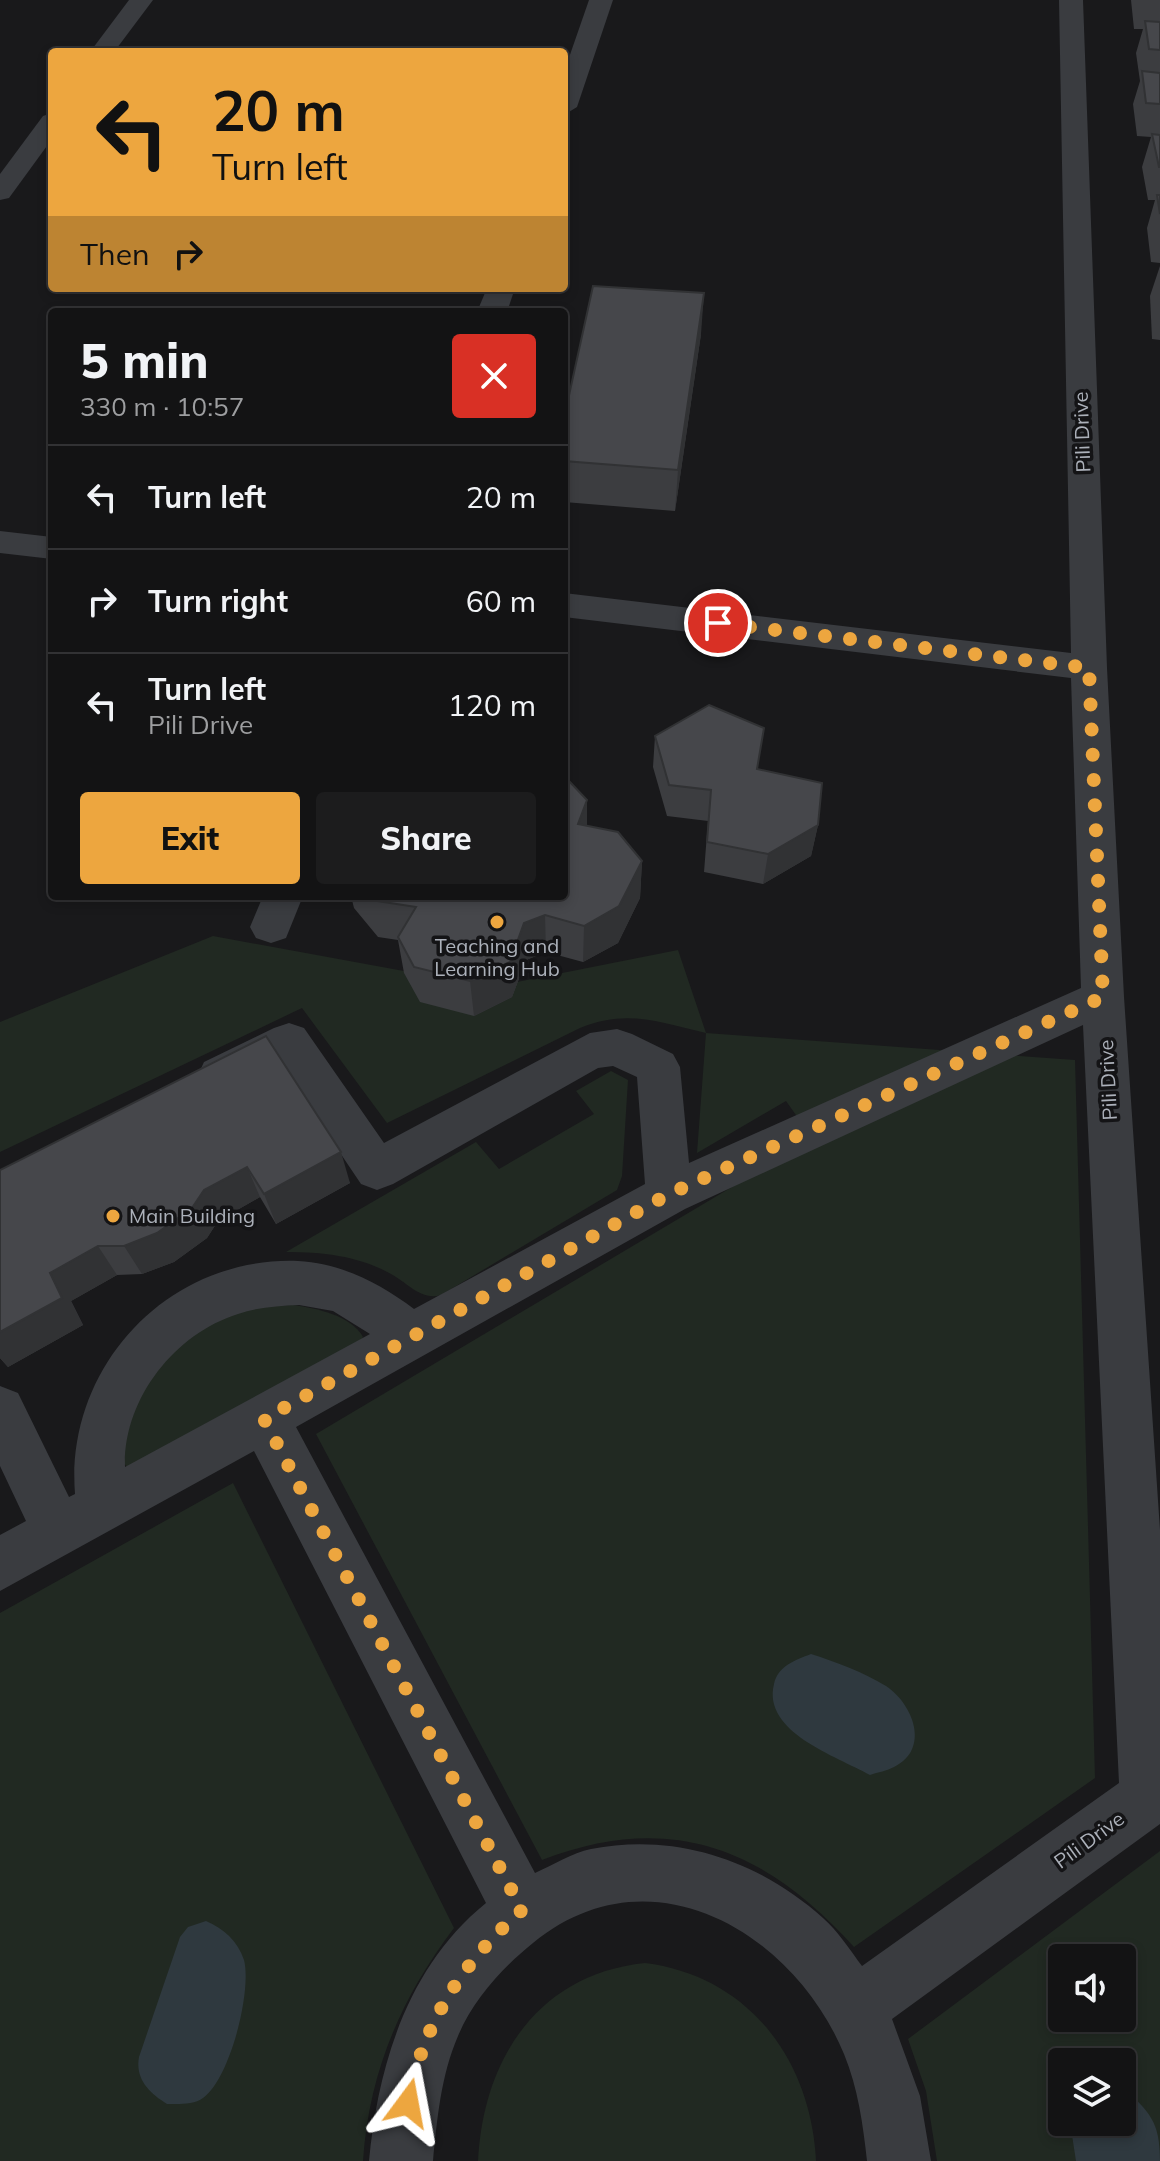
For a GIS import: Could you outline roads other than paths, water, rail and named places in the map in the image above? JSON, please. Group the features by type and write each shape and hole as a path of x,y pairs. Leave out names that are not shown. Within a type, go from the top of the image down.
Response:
{"street":[{"path":"105,48 141,0"},
{"path":"568,95 601,0"},
{"name":"Pili Drive","path":"855,2008 1154,1793 1103,997 1089,668 1071,0"},
{"path":"0,192 48,126"},
{"path":"0,542 48,548"},
{"path":"568,605 1089,668"},
{"path":"0,1564 669,1194 1103,997"},
{"path":"179,1096 289,1041 377,1170 590,1051 617,1047 658,1067 669,1194"},
{"path":"102,1509 97,1460 106,1412 129,1369 160,1333 200,1305 244,1288 290,1283 334,1289 373,1307 412,1337"},
{"path":"0,1410 58,1532"},
{"path":"264,1419 522,1910"},
{"path":"401,2161 412,2080 431,2025 467,1965 522,1910 551,1892 617,1870 673,1872 717,1882 779,1917 807,1942 833,1973 855,2008 874,2048 888,2092 899,2161"}],"place":[{"name":"Teaching and Learning Hub","path":"497,922"},
{"name":"Main Building","path":"113,1216"}]}
